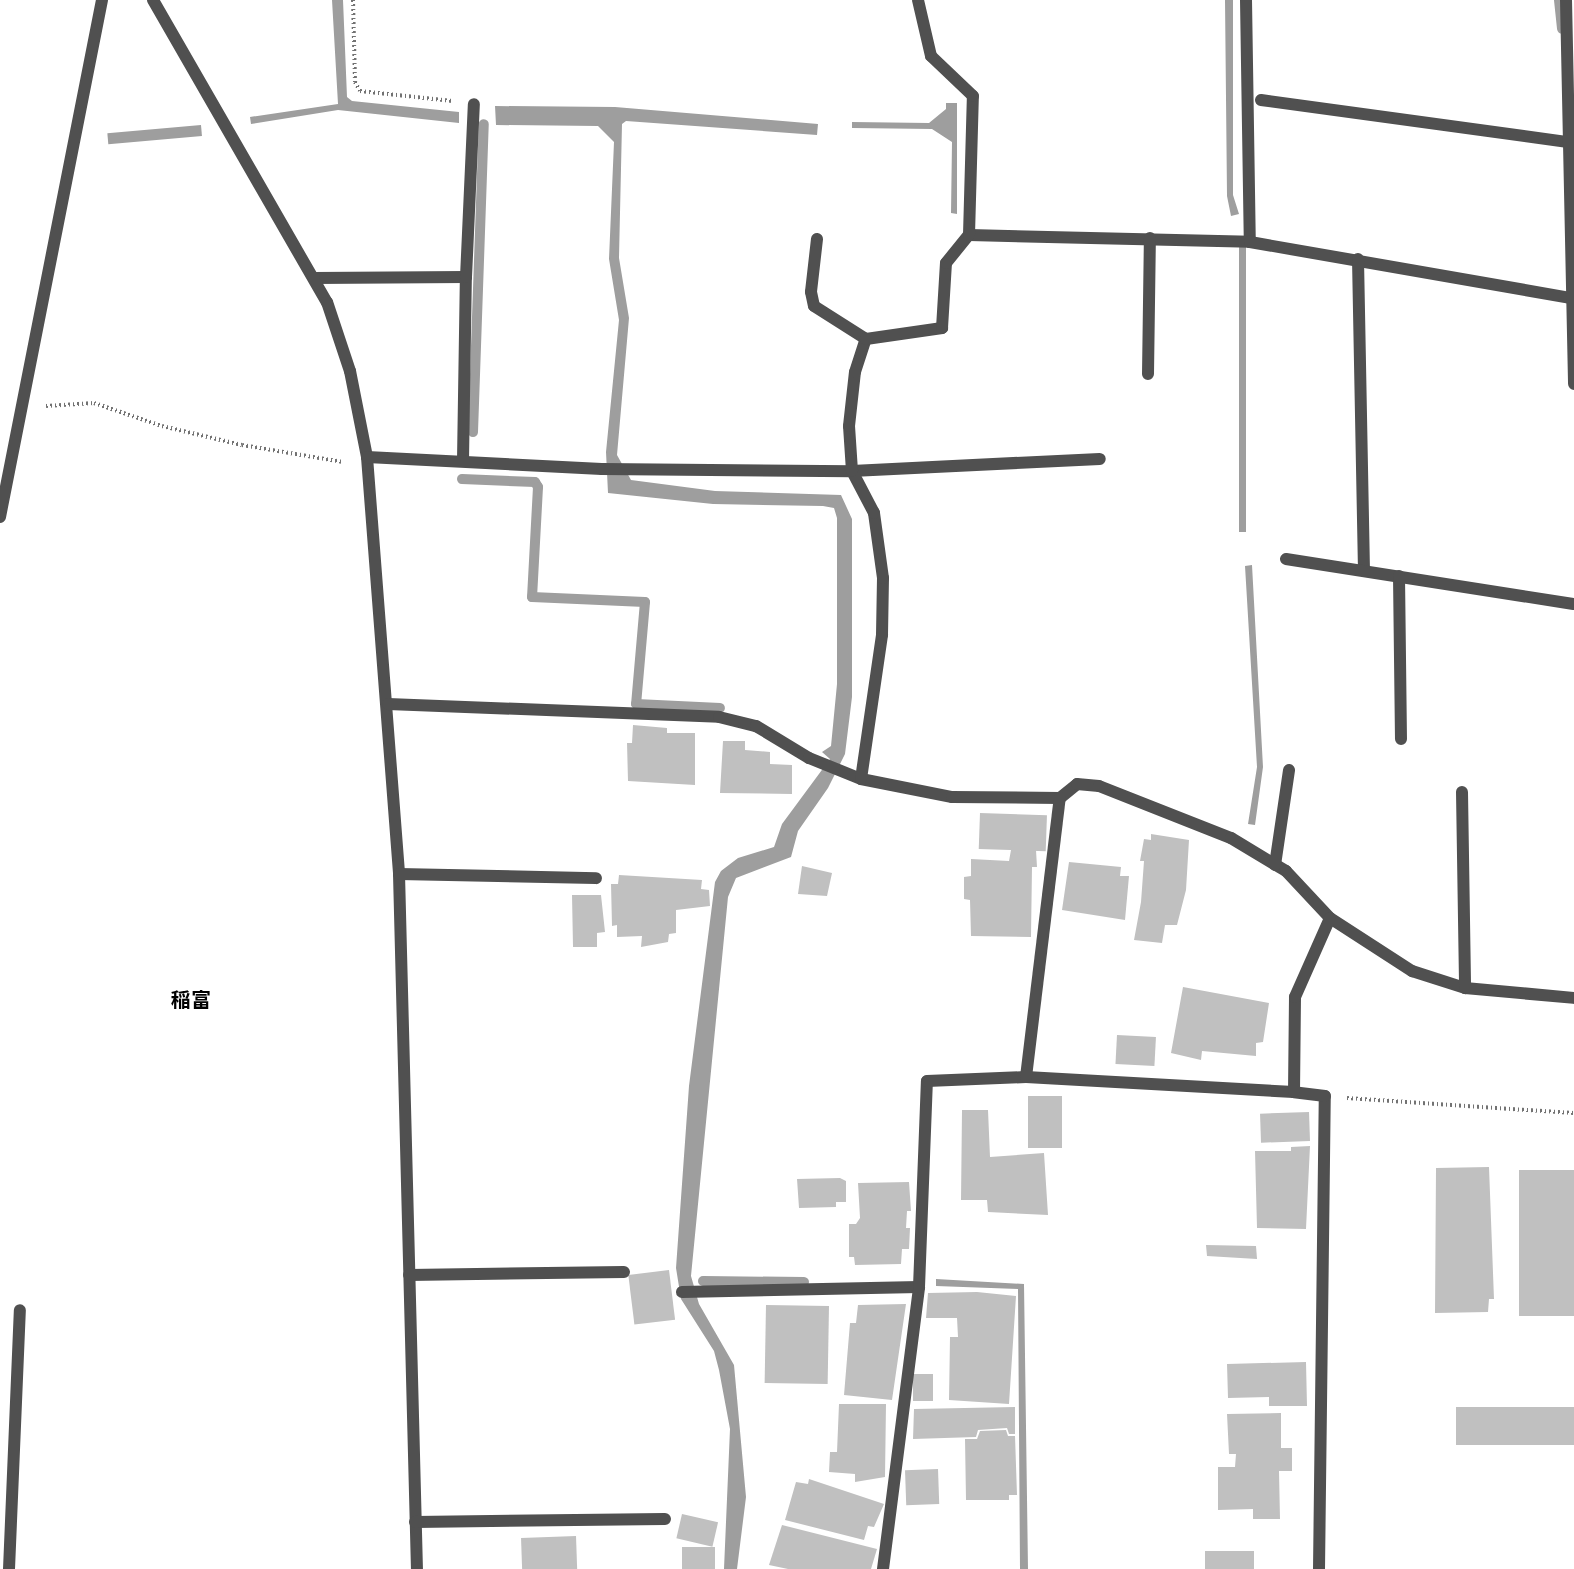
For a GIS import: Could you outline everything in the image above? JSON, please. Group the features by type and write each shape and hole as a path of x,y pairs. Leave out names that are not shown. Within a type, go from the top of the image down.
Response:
{"street":[{"path":"0,517 102,0"},
{"path":"153,0 327,302 350,371 367,462 388,704 399,874 417,1569"},
{"path":"817,239 811,292 814,306 866,339 942,328 946,263 969,235 973,96 931,56 918,0"},
{"path":"1246,0 1250,242"},
{"path":"1566,0 1574,384"},
{"path":"1261,100 1568,142"},
{"path":"463,460 466,277 474,105"},
{"path":"969,235 1250,242 1358,259 1571,298"},
{"path":"1149,374 1150,238"},
{"path":"1358,259 1364,571"},
{"path":"314,278 466,277"},
{"path":"861,779 882,635 884,578 874,513 852,471 849,426 855,372 866,339"},
{"path":"367,462 463,460 603,469 852,471 1100,459"},
{"path":"1286,559 1574,604"},
{"path":"1399,576 1401,739"},
{"path":"388,704 719,717 756,726 825,764 861,779 952,796 1060,798 1077,784 1100,786 1231,838 1286,871 1330,918 1412,972 1465,988 1574,998"},
{"path":"1275,865 1289,770"},
{"path":"1462,792 1465,988"},
{"path":"1026,1077 1060,798"},
{"path":"399,874 596,878"},
{"path":"1294,1092 1294,997 1330,918"},
{"path":"883,1569 919,1287 927,1081 1026,1077 1294,1092 1326,1096 1319,1569"},
{"path":"409,1275 624,1272"},
{"path":"682,1292 919,1287"},
{"path":"9,1569 20,1310"},
{"path":"415,1522 665,1519"}],"path":[{"path":"353,0 355,82 360,91 474,105"},
{"path":"20,408 94,403 162,426 242,445 367,462"},
{"path":"1326,1096 1574,1113"}],"shaded area":[{"path":"332,0 343,0 347,97 352,101 459,112 459,123 338,110 251,124 250,117 338,104"},
{"path":"1225,0 1233,0 1233,195 1239,214 1231,216 1227,196"},
{"path":"946,103 957,103 957,214 951,213 952,142 932,129 852,128 852,122 929,123 946,109"},
{"path":"495,106 615,107 818,124 817,135 626,121 622,124 619,258 629,318 617,455 631,480 715,491 841,495 852,519 852,697 845,754 828,788 798,831 791,857 736,878 728,897 691,1276 699,1304 734,1365 746,1497 737,1569 724,1569 730,1429 719,1370 714,1351 681,1299 676,1268 689,1086 715,882 721,871 738,858 774,847 782,824 830,759 822,752 831,746 837,684 837,518 834,508 823,506 713,504 608,493 606,452 619,320 609,259 614,142 598,126 496,125"},
{"path":"201,125 202,136 108,144 107,133"},
{"path":"1239,246 1246,246 1246,532 1239,532"},
{"path":"1252,565 1263,767 1255,825 1248,824 1257,767 1245,566"},
{"path":"936,1279 1024,1284 1028,1569 1020,1569 1018,1289 936,1286"}],"building":[{"path":"633,725 667,728 667,733 695,733 695,785 628,781 627,743 632,743"},
{"path":"723,741 745,741 745,750 770,752 770,764 792,765 792,794 720,793"},
{"path":"980,813 1047,815 1046,851 979,849"},
{"path":"1151,834 1189,840 1186,890 1177,925 1165,925 1162,943 1134,940 1141,902 1144,861 1140,861 1144,839 1151,840"},
{"path":"1011,850 1036,850 1037,867 1032,867 1031,937 971,936 970,900 964,899 964,877 971,876 971,859 1009,861"},
{"path":"1069,862 1121,867 1120,876 1129,876 1125,920 1062,910"},
{"path":"802,866 832,873 827,896 798,894"},
{"path":"619,875 702,880 701,889 709,890 710,906 676,910 676,933 669,934 668,942 641,947 642,936 617,937 617,925 612,926 611,884 618,884"},
{"path":"572,895 601,895 605,932 597,933 597,947 573,947"},
{"path":"1183,987 1269,1003 1263,1042 1256,1043 1256,1056 1202,1051 1201,1060 1171,1053"},
{"path":"1117,1035 1156,1037 1154,1066 1115,1064"},
{"path":"1028,1096 1062,1096 1062,1148 1028,1148"},
{"path":"962,1110 988,1110 990,1157 1044,1153 1048,1215 988,1212 987,1200 961,1200"},
{"path":"1309,1112 1310,1141 1261,1143 1260,1114"},
{"path":"1310,1146 1306,1229 1257,1228 1255,1151 1291,1151 1291,1147"},
{"path":"1489,1167 1494,1299 1489,1299 1488,1312 1435,1313 1436,1168"},
{"path":"1519,1170 1574,1170 1574,1316 1519,1316"},
{"path":"840,1178 846,1181 846,1202 836,1202 836,1207 799,1208 797,1179"},
{"path":"909,1182 911,1211 907,1211 906,1228 910,1228 909,1249 902,1249 901,1264 855,1265 854,1257 849,1257 849,1224 856,1224 860,1218 858,1183"},
{"path":"1206,1245 1256,1246 1257,1259 1207,1256"},
{"path":"669,1270 675,1320 634,1325 628,1275"},
{"path":"977,1292 1016,1296 1009,1404 949,1400 950,1337 958,1337 957,1318 926,1318 928,1293"},
{"path":"906,1304 892,1400 844,1395 850,1323 856,1323 858,1305"},
{"path":"766,1305 829,1306 828,1384 765,1383"},
{"path":"1306,1362 1307,1406 1269,1406 1269,1397 1228,1398 1227,1364"},
{"path":"913,1374 933,1374 933,1401 913,1401"},
{"path":"839,1404 886,1404 885,1477 855,1482 855,1474 829,1472 830,1452 837,1452"},
{"path":"1015,1407 1015,1434 1009,1434 1007,1428 978,1430 976,1437 913,1439 914,1409"},
{"path":"1456,1407 1574,1407 1574,1445 1456,1445"},
{"path":"1281,1413 1281,1448 1292,1448 1292,1471 1279,1471 1280,1519 1253,1519 1253,1509 1218,1510 1218,1467 1235,1467 1236,1454 1229,1454 1227,1414"},
{"path":"1006,1430 1008,1436 1015,1436 1017,1495 1009,1495 1009,1500 966,1500 965,1439 977,1439 980,1431"},
{"path":"938,1469 939,1504 906,1505 905,1470"},
{"path":"809,1479 884,1504 874,1527 868,1526 864,1540 785,1520 796,1482 808,1484"},
{"path":"682,1514 718,1522 712,1547 676,1538"},
{"path":"782,1525 877,1549 871,1569 788,1569 769,1565"},
{"path":"576,1536 577,1569 522,1569 521,1538"},
{"path":"682,1547 715,1547 715,1569 682,1569"},
{"path":"1205,1551 1254,1551 1254,1569 1205,1569"}],"waterway":[{"path":"1559,0 1562,29"},
{"path":"473,432 484,124"},
{"path":"462,479 535,482 538,487 532,597 645,602 636,704 720,708"},
{"path":"703,1281 804,1282"}],"district":[{"name":"稲富","path":"191,1000"}]}
